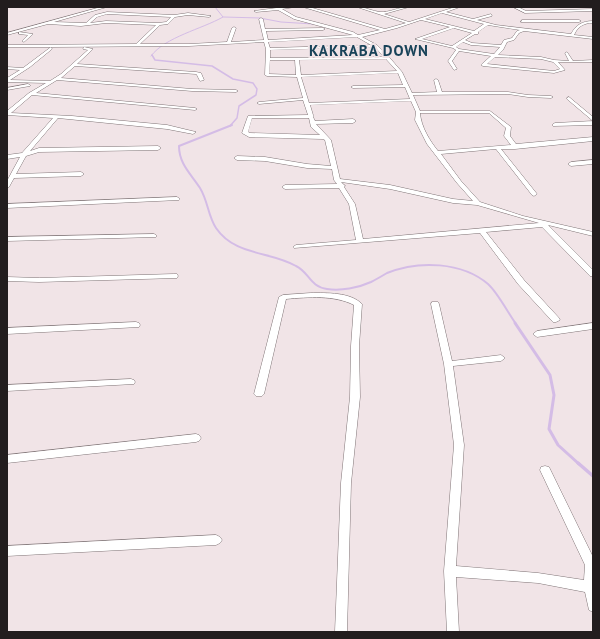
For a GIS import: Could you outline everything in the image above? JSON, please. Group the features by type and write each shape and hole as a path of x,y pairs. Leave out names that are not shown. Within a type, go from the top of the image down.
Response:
{"street":[{"path":"7,34 104,7"},
{"path":"256,11 293,7"},
{"path":"305,7 383,30 450,7"},
{"path":"359,7 408,22"},
{"path":"382,14 407,7"},
{"path":"7,48 171,45 357,36 383,30 458,7"},
{"path":"515,7 523,12 592,10"},
{"path":"586,7 592,10"},
{"path":"279,9 295,18 334,27 357,36 376,46 400,72 418,112 418,120 436,152 466,191 478,203 487,208 541,223 593,234"},
{"path":"561,11 581,22"},
{"path":"442,12 487,24 523,30 593,38"},
{"path":"88,23 96,16 107,13 174,16 188,14 209,16"},
{"path":"473,20 491,15"},
{"path":"48,23 81,25 88,23 158,24 168,23 174,16"},
{"path":"261,19 268,49 268,59 265,73 267,75 299,76 400,72"},
{"path":"421,19 477,33"},
{"path":"522,21 593,22"},
{"path":"572,35 576,27 582,25 581,22"},
{"path":"137,45 158,24"},
{"path":"453,47 477,33 487,24"},
{"path":"456,27 417,39 453,47 458,50 494,55 541,58 554,61 593,61"},
{"path":"229,42 234,28"},
{"path":"263,30 323,29"},
{"path":"523,30 518,32 513,39 505,41 501,50 482,64 554,72 563,70 554,61"},
{"path":"13,32 30,34 24,41"},
{"path":"463,41 471,44 502,46"},
{"path":"268,49 376,46"},
{"path":"7,48 91,49 74,66 57,79 36,86 32,91 32,94 8,113"},
{"path":"7,80 51,48"},
{"path":"455,69 450,61 458,50"},
{"path":"567,53 572,62"},
{"path":"268,59 388,58"},
{"path":"297,59 304,99 312,116 312,123 316,131 328,140 337,180 352,204 360,241"},
{"path":"74,66 199,74 202,80"},
{"path":"7,68 24,69"},
{"path":"57,79 192,90 236,91"},
{"path":"7,80 51,82"},
{"path":"436,80 440,94"},
{"path":"7,89 38,82"},
{"path":"353,87 407,86"},
{"path":"410,94 508,93 523,96 551,97"},
{"path":"32,94 195,109"},
{"path":"570,98 593,120"},
{"path":"259,102 304,99"},
{"path":"307,104 412,100"},
{"path":"418,112 490,112 509,128 506,136 515,147"},
{"path":"8,113 57,116 167,127 193,132"},
{"path":"8,184 26,153 57,116"},
{"path":"312,116 250,117 245,133 249,135 324,137"},
{"path":"555,125 593,120"},
{"path":"312,123 353,121"},
{"path":"436,152 515,147 593,138"},
{"path":"7,157 44,149 103,150 158,148"},
{"path":"498,148 534,194"},
{"path":"237,158 265,159 307,166 335,168"},
{"path":"571,164 593,162"},
{"path":"12,176 81,174"},
{"path":"337,180 390,187 453,201 478,203"},
{"path":"285,186 342,186"},
{"path":"7,206 176,199"},
{"path":"296,247 541,223"},
{"path":"541,223 593,274"},
{"path":"481,230 521,282 556,320"},
{"path":"7,239 154,236"},
{"path":"7,279 39,280 174,276"},
{"path":"259,394 283,297 307,294 350,298 358,304 354,346 355,398 346,483 341,632"},
{"path":"435,304 448,364 459,445 450,571 453,632"},
{"path":"7,331 136,325"},
{"path":"537,334 593,326"},
{"path":"448,364 501,358"},
{"path":"7,388 131,382"},
{"path":"7,459 196,438"},
{"path":"545,470 591,565 590,587 593,606"},
{"path":"7,552 216,540"},
{"path":"450,571 538,578 590,587"}],"waterway":[{"path":"215,7 223,17"},
{"path":"151,56 157,49 174,38 223,17"},
{"path":"223,17 260,18 281,22 313,24"},
{"path":"152,55 155,60 212,66 233,79 253,83 257,89 256,95 239,106 237,118 230,126"},
{"path":"230,126 179,146 183,164 203,193 213,223 224,237 233,244 253,252 286,261 304,272 321,288 332,290 361,286 387,273 413,266 440,265 453,267 466,271 488,284 516,324"},
{"path":"515,323 550,375 554,395 549,429 558,445 579,464"},
{"path":"578,463 593,476"}],"district":[{"name":"KAKRABA DOWN","path":"369,50"}]}
